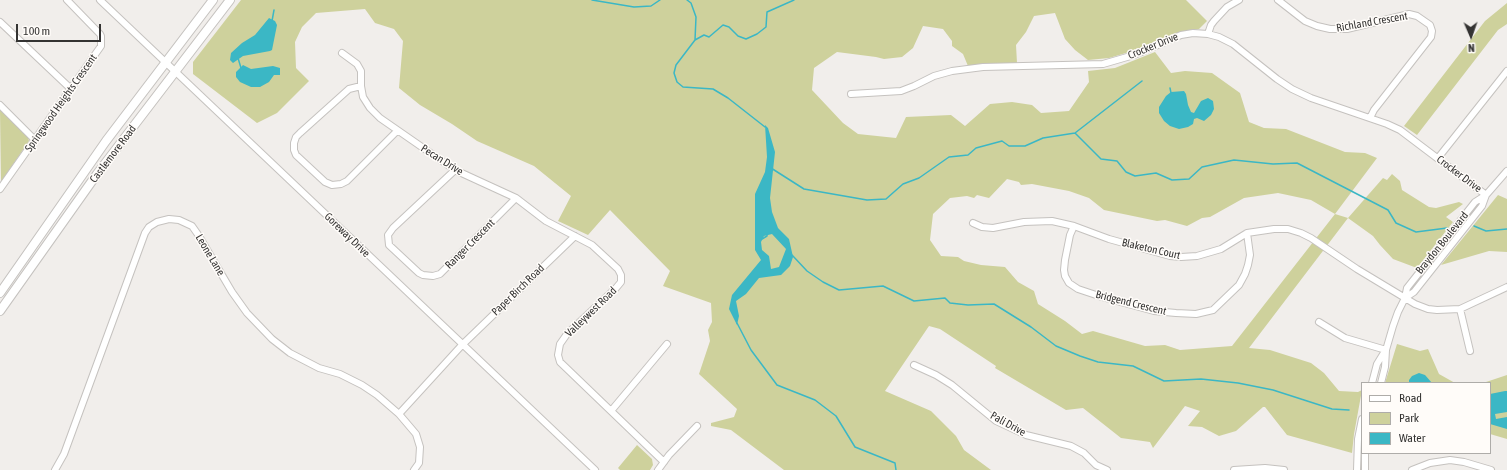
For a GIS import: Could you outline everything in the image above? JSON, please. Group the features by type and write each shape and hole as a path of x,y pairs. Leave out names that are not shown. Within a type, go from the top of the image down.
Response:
{"main road":[{"name":"Castlemore Road","path":"0,293 106,141 213,0"},
{"name":"Castlemore Road","path":"0,311 97,174 230,0"}],"street":[{"name":"Springwood Heights Crescent","path":"0,189 101,46 102,39 100,34 67,0"},
{"name":"Goreway Drive","path":"100,0 595,470"},
{"path":"1208,34 1214,21 1227,7 1239,0"},
{"name":"Richland Crescent","path":"1278,0 1305,21 1330,29 1347,29 1409,14 1418,16 1430,25 1432,31 1431,37 1374,110 1370,118"},
{"path":"0,22 71,89"},
{"name":"Crocker Drive","path":"851,94 901,90 914,86 934,76 952,71 978,68 1103,64 1134,55 1181,35 1194,33 1208,34 1219,37 1233,44 1292,89 1322,102 1400,130 1486,194"},
{"name":"Pecan Drive","path":"342,53 357,64 361,71 363,97 370,108 380,118 455,170 516,198 542,218 575,236"},
{"path":"1438,158 1507,71"},
{"path":"361,86 349,89 296,137 294,143 296,155 325,182 332,185 341,184 347,182 397,131"},
{"path":"0,105 35,140"},
{"name":"Ranger Crescent","path":"455,170 393,228 388,235 389,245 423,275 433,276 440,274 516,198"},
{"name":"Braydon Boulevard","path":"1381,382 1385,367 1386,350 1395,318 1405,298 1406,288 1475,202 1486,194 1507,171"},
{"name":"Leone Lane","path":"55,470 64,454 145,233 149,227 157,222 169,219 179,220 192,226 200,236 232,292 247,313 272,339 290,353 319,368 340,374 362,385 377,395 399,414 416,434 420,447 419,463 414,470"},
{"name":"Blaketon Court","path":"973,223 982,227 993,228 1024,222 1052,221 1074,226 1109,239 1170,256 1181,257 1197,256 1221,249 1247,233 1281,229 1300,233 1311,238 1405,298 1428,309 1460,309"},
{"name":"Bridgend Crescent","path":"1074,226 1070,235 1064,270 1065,276 1069,283 1078,289 1102,297 1154,311 1176,314 1196,314 1213,310 1239,285 1248,266 1250,255 1247,233"},
{"name":"Paper Birch Road","path":"399,414 462,345 575,236"},
{"name":"Valleywest Road","path":"575,236 592,245 618,269 621,275 621,282 567,334 560,344 558,355 560,362 664,462"},
{"path":"1470,351 1460,309 1507,287"},
{"path":"1319,322 1345,338 1386,350"},
{"path":"610,411 667,344"},
{"name":"Braydon Boulevard","path":"1372,382 1377,364 1386,350"},
{"name":"Pali Drive","path":"914,365 936,375 952,385 996,421 1026,435 1071,446 1084,454 1094,467 1108,470"},
{"path":"1357,470 1358,439 1361,424"},
{"path":"658,470 697,426"},
{"path":"1365,454 1365,470"},
{"path":"1412,470 1422,468 1434,462 1450,460 1464,462 1491,470"},
{"path":"1234,470 1265,468 1284,470"}],"green space":[{"path":"241,0 1186,0 1207,21 1199,29 1179,32 1146,47 1109,58 1088,60 1075,50 1065,39 1055,13 1034,16 1026,32 1016,45 1017,63 968,66 963,54 952,46 952,41 943,29 923,26 913,48 902,57 884,59 837,52 814,68 812,90 843,123 858,134 896,138 906,117 951,115 965,126 990,104 1012,102 1032,105 1041,113 1069,111 1089,82 1088,71 1115,68 1155,52 1171,73 1185,71 1212,73 1240,93 1249,122 1264,128 1286,129 1345,152 1365,153 1377,158 1335,214 1348,218 1249,348 1270,350 1311,363 1324,373 1339,391 1358,392 1361,390 1352,453 1287,435 1265,407 1263,407 1236,431 1219,436 1202,427 1188,426 1200,411 1185,406 1153,448 1150,442 1121,438 1083,408 1066,410 995,368 996,366 940,329 929,326 885,391 931,411 956,436 964,450 991,470 784,470 731,430 711,426 711,423 734,417 737,409 699,374 710,341 708,330 712,322 711,303 663,286 670,271 610,210 588,235 558,221 571,196 534,166 477,141 420,105 399,88 403,41 394,29 375,23 365,9 316,13 302,27 295,42 296,68 309,81 277,113 257,123 193,74 193,62","holes":["1007,179 1019,182 1021,185 1032,184 1069,191 1089,198 1104,210 1157,221 1165,220 1187,226 1202,218 1210,217 1244,198 1278,193 1311,200 1335,214 1232,346 1180,350 1165,345 1145,346 1093,331 1082,334 1038,304 1034,291 1018,282 1005,267 981,265 964,261 958,257 941,256 930,240 933,214 950,198 967,196 974,198 977,195 989,198"]},
{"path":"1507,3 1507,24 1498,30 1417,135 1404,126 1485,21"},
{"path":"0,110 28,137 29,141 1,182"},
{"path":"1392,174 1400,181 1402,190 1429,207 1436,208 1459,202 1463,204 1446,217 1453,222 1417,268 1393,259 1373,236 1348,218 1383,178 1387,180"},
{"path":"1498,195 1507,199 1507,252 1489,251 1441,265"},
{"path":"1397,344 1420,351 1428,349 1439,374 1453,382 1385,382"},
{"path":"1507,375 1507,439 1491,434 1491,382 1486,382"},
{"path":"637,445 652,459 653,465 650,470 620,470 618,468"}],"water":[{"path":"269,18 275,21 277,25 272,50 243,56 233,63 230,60 231,53 242,43 255,35"},
{"path":"243,65 251,69 273,66 280,68 280,75 274,75 269,82 260,87 251,87 240,82 236,77 236,72"},
{"path":"1184,91 1191,112 1194,113 1201,101 1208,98 1213,101 1214,109 1211,115 1204,121 1197,118 1194,119 1193,124 1179,129 1170,126 1164,121 1159,113 1159,107 1166,96 1171,92"},
{"path":"765,125 768,128 775,152 770,198 772,212 778,228 789,239 793,257 790,266 781,275 759,278 746,294 736,301 739,316 737,325 729,309 732,295 761,260 755,250 755,194 765,172 767,157","holes":["772,234 786,249 779,267 771,269 769,256 762,250 761,242 764,236"]},
{"path":"1419,373 1425,375 1431,382 1409,382 1412,376"},
{"path":"1507,391 1507,412 1495,414 1496,419 1507,417 1507,429 1491,424 1491,394"}],"waterway":[{"path":"592,0 634,7 651,6 660,0"},
{"path":"687,0 691,3 696,17 695,40"},
{"path":"765,127 728,98 713,89 683,87 677,82 674,73 676,65 695,40 704,35 709,37 723,25 729,27 738,36 746,39 757,34 766,27 767,12 794,0"},
{"path":"272,21 274,10"},
{"path":"238,58 241,68"},
{"path":"771,168 804,189 867,200 886,199 903,184 919,178 949,157 968,155 976,148 1002,141 1009,146 1025,146 1043,138 1075,133 1142,81"},
{"path":"1170,88 1171,93"},
{"path":"1075,133 1101,159 1117,161 1126,172 1135,176 1156,173 1172,180 1189,179 1202,167 1234,160 1273,164 1297,163 1388,210 1396,223 1416,232 1447,228"},
{"path":"1474,226 1486,231 1507,229"},
{"path":"762,239 767,236 767,234"},
{"path":"792,255 807,271 823,282 839,290 883,286 914,301 945,298 950,303 968,305 994,304 1031,327 1056,346 1098,362 1133,366 1164,381 1201,379 1238,383 1273,390 1332,409 1349,410"},
{"path":"737,323 751,350 777,385 815,400 836,416 855,447 895,463 896,470"}]}
